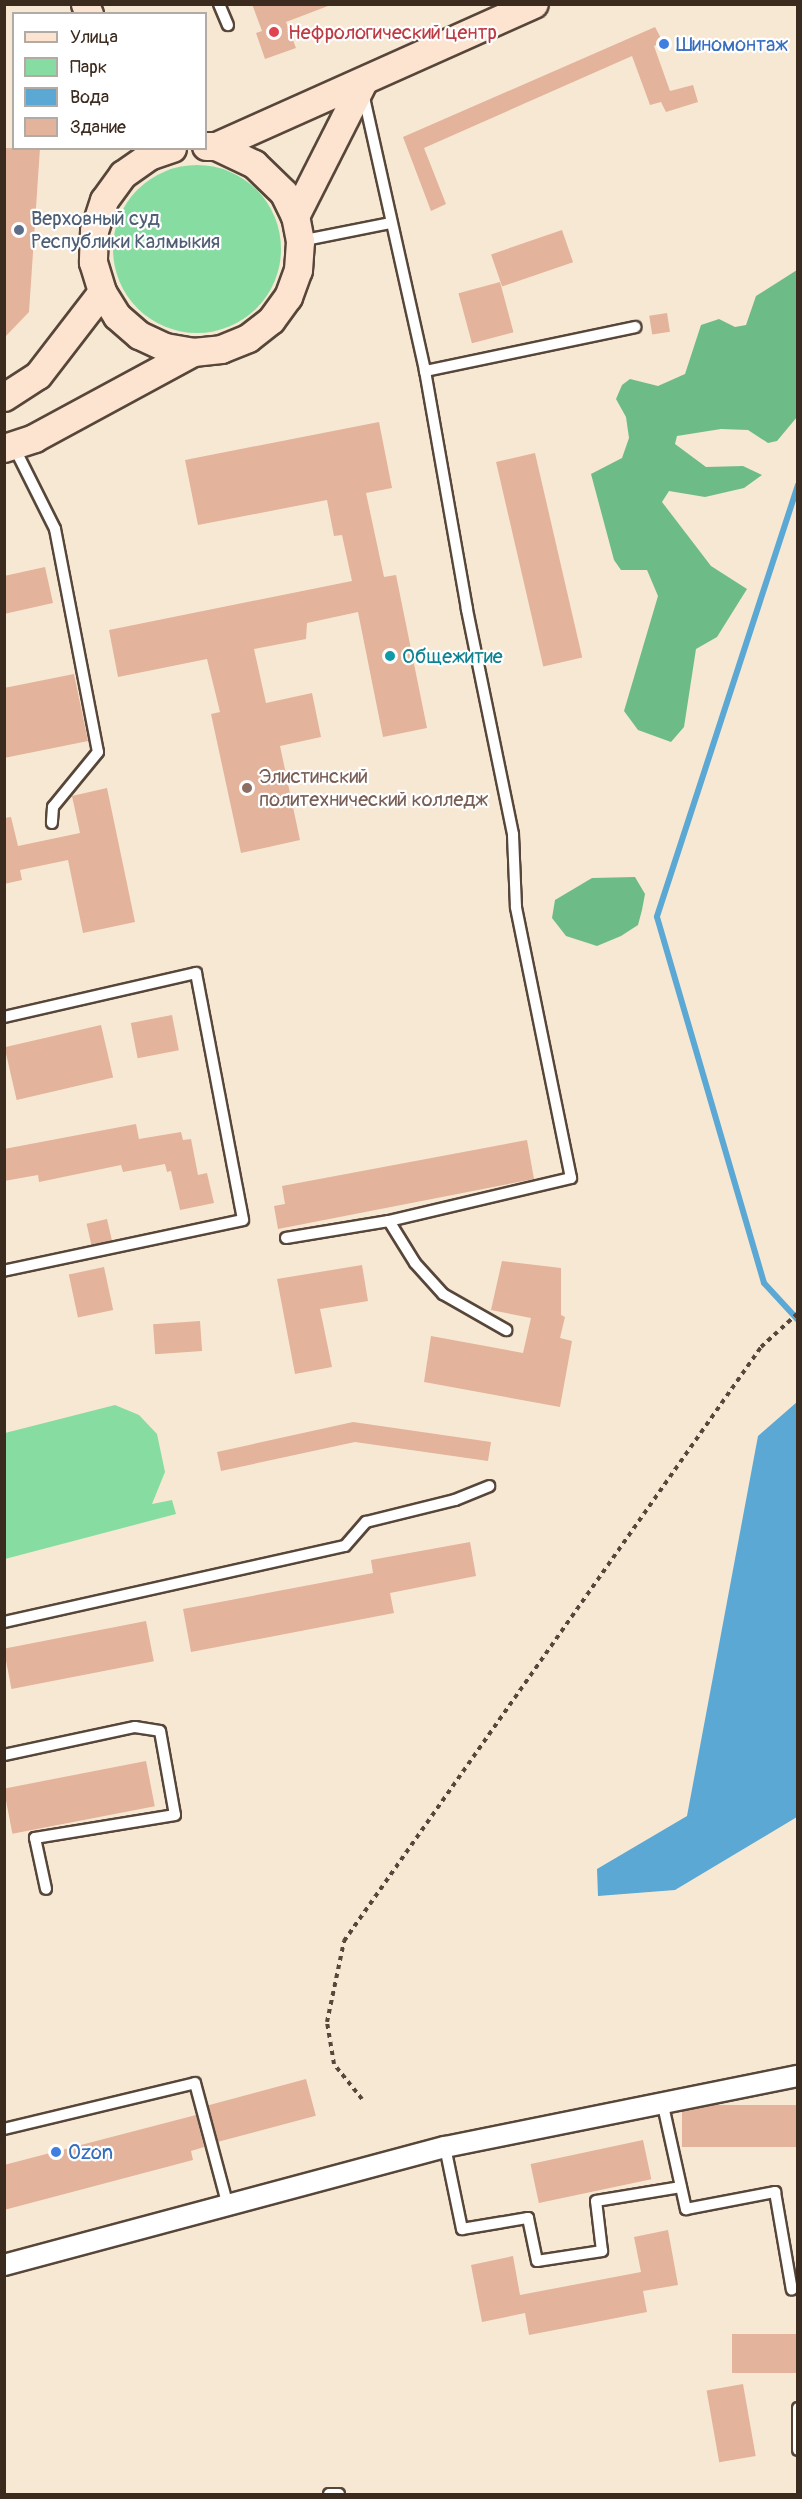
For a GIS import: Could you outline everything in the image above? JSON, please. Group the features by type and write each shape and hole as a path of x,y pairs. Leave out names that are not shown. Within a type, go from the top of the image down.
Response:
{"main road":[{"path":"211,146 362,84 531,5"},
{"path":"298,228 362,84"},
{"path":"156,151 123,174 104,200 97,220 93,262 102,292 117,316 139,335 165,347 193,352 222,349 248,338 271,320 288,297 298,270 298,228 285,193 254,164 211,146"},
{"path":"4,398 38,375 102,292"},
{"path":"9,446 34,438 193,352"}],"street":[{"path":"4,2265 445,2147 662,2101 798,2076"}],"lane":[{"path":"219,4 228,25"},
{"path":"286,1238 389,1221 571,1178 516,907 513,834 467,609 425,370 362,84"},
{"path":"298,228 391,223"},
{"path":"425,370 635,327"},
{"path":"9,446 55,529 98,752 53,807 52,823"},
{"path":"4,1017 196,973 243,1220 4,1271"},
{"path":"389,1221 415,1263 443,1294 506,1330"},
{"path":"4,1622 345,1546 366,1522 456,1500 489,1486"},
{"path":"4,1755 135,1727 160,1731 175,1815 35,1838 46,1889"},
{"path":"4,2128 195,2083 228,2206"},
{"path":"662,2101 686,2209 775,2192 792,2290"},
{"path":"445,2147 462,2229 528,2218 537,2261 602,2251 596,2201 681,2187"},
{"path":"798,2408 798,2450"},
{"path":"329,2494 339,2494"}],"path":[{"path":"362,2099 334,2064 327,2022 344,1941 761,1347 798,1313"}],"green space":[{"path":"197,165 229,172 244,179 256,190 267,202 274,217 281,249 274,281 267,296 256,308 244,319 229,326 197,333 165,326 150,319 138,308 127,296 120,281 113,249 120,217 127,202 138,190 150,179 165,172"},
{"path":"797,270 797,417 777,441 768,443 748,430 721,429 677,436 675,444 706,467 743,466 762,475 744,488 705,497 669,491 662,502 711,566 747,589 717,637 696,649 684,727 671,742 638,730 624,711 658,596 647,570 621,570 614,560 591,474 622,458 629,438 626,417 616,399 622,385 630,379 658,386 685,374 701,325 719,319 735,327 746,325 756,296"},
{"path":"635,877 645,894 642,910 638,925 621,936 597,946 566,936 552,918 555,900 592,878"},
{"path":"115,1405 139,1415 157,1434 165,1472 152,1504 172,1500 176,1514 5,1559 5,1433"}],"water":[{"path":"797,1402 797,1817 675,1890 598,1896 597,1869 687,1816 758,1436"}],"building":[{"name":"Нефрологический центр","path":"252,4 328,4 328,6 286,22 296,48 265,59 256,33 262,31"},
{"path":"655,27 663,42 654,46 670,91 693,85 698,102 666,112 661,102 650,105 632,56 424,148 446,204 431,211 403,137"},
{"name":"Верховный суд Республики Калмыкия","path":"4,148 40,150 29,312 4,338"},
{"path":"562,230 573,262 502,287 491,254"},
{"path":"500,282 513,332 472,343 458,293"},
{"path":"667,313 670,332 652,335 649,316"},
{"path":"379,422 392,488 366,493 384,577 396,575 427,728 383,737 358,612 307,623 306,639 254,649 266,703 312,693 321,737 280,746 300,840 241,853 211,714 220,712 207,659 118,677 109,630 352,581 342,535 334,536 327,500 198,525 185,460"},
{"path":"535,453 582,658 543,667 496,462"},
{"path":"45,567 53,603 4,614 4,576"},
{"path":"74,674 88,741 4,758 4,688"},
{"path":"107,788 135,922 83,933 68,860 20,870 22,880 4,884 4,818 11,817 18,846 80,833 72,796"},
{"path":"172,1015 179,1050 138,1058 131,1023"},
{"path":"101,1025 113,1078 17,1100 5,1047"},
{"path":"136,1124 139,1139 181,1132 183,1140 191,1139 198,1175 207,1173 214,1203 180,1210 171,1171 167,1172 165,1164 123,1172 121,1165 39,1182 38,1175 4,1181 4,1149"},
{"path":"527,1140 534,1179 278,1229 274,1206 285,1204 282,1186"},
{"path":"107,1219 112,1240 91,1245 87,1224"},
{"path":"502,1261 561,1268 561,1315 565,1317 560,1338 572,1341 560,1407 424,1382 431,1336 523,1353 531,1318 491,1310"},
{"path":"362,1265 368,1301 320,1309 332,1367 295,1374 277,1279"},
{"path":"104,1267 113,1310 78,1318 69,1274"},
{"path":"200,1321 202,1351 155,1354 153,1324"},
{"path":"353,1422 491,1442 488,1461 355,1442 221,1471 217,1452"},
{"path":"470,1542 476,1576 390,1593 394,1613 191,1652 183,1609 373,1573 371,1560"},
{"path":"146,1621 154,1661 11,1689 4,1649"},
{"path":"146,1761 155,1806 12,1834 4,1789"},
{"path":"306,2079 316,2116 218,2142 208,2105"},
{"path":"682,2105 798,2105 798,2147 682,2147"},
{"path":"196,2115 204,2147 191,2151 193,2160 4,2210 4,2165"},
{"path":"643,2140 651,2179 539,2203 531,2164"},
{"path":"668,2230 678,2285 643,2291 647,2312 529,2335 525,2313 482,2322 471,2265 513,2256 520,2295 641,2272 634,2237"},
{"path":"732,2334 798,2334 798,2373 732,2373"},
{"path":"743,2384 756,2456 719,2462 707,2390"}],"waterway":[{"path":"798,485 657,917 764,1283 798,1320"}],"place":[{"name":"Нефрологический центр","path":"274,32"},
{"name":"Шиномонтаж","path":"664,44"},
{"name":"Верховный суд Республики Калмыкия","path":"19,230"},
{"name":"Общежитие","path":"390,656"},
{"name":"Элистинский политехнический колледж","path":"247,788"},
{"name":"Ozon","path":"56,2152"}]}
